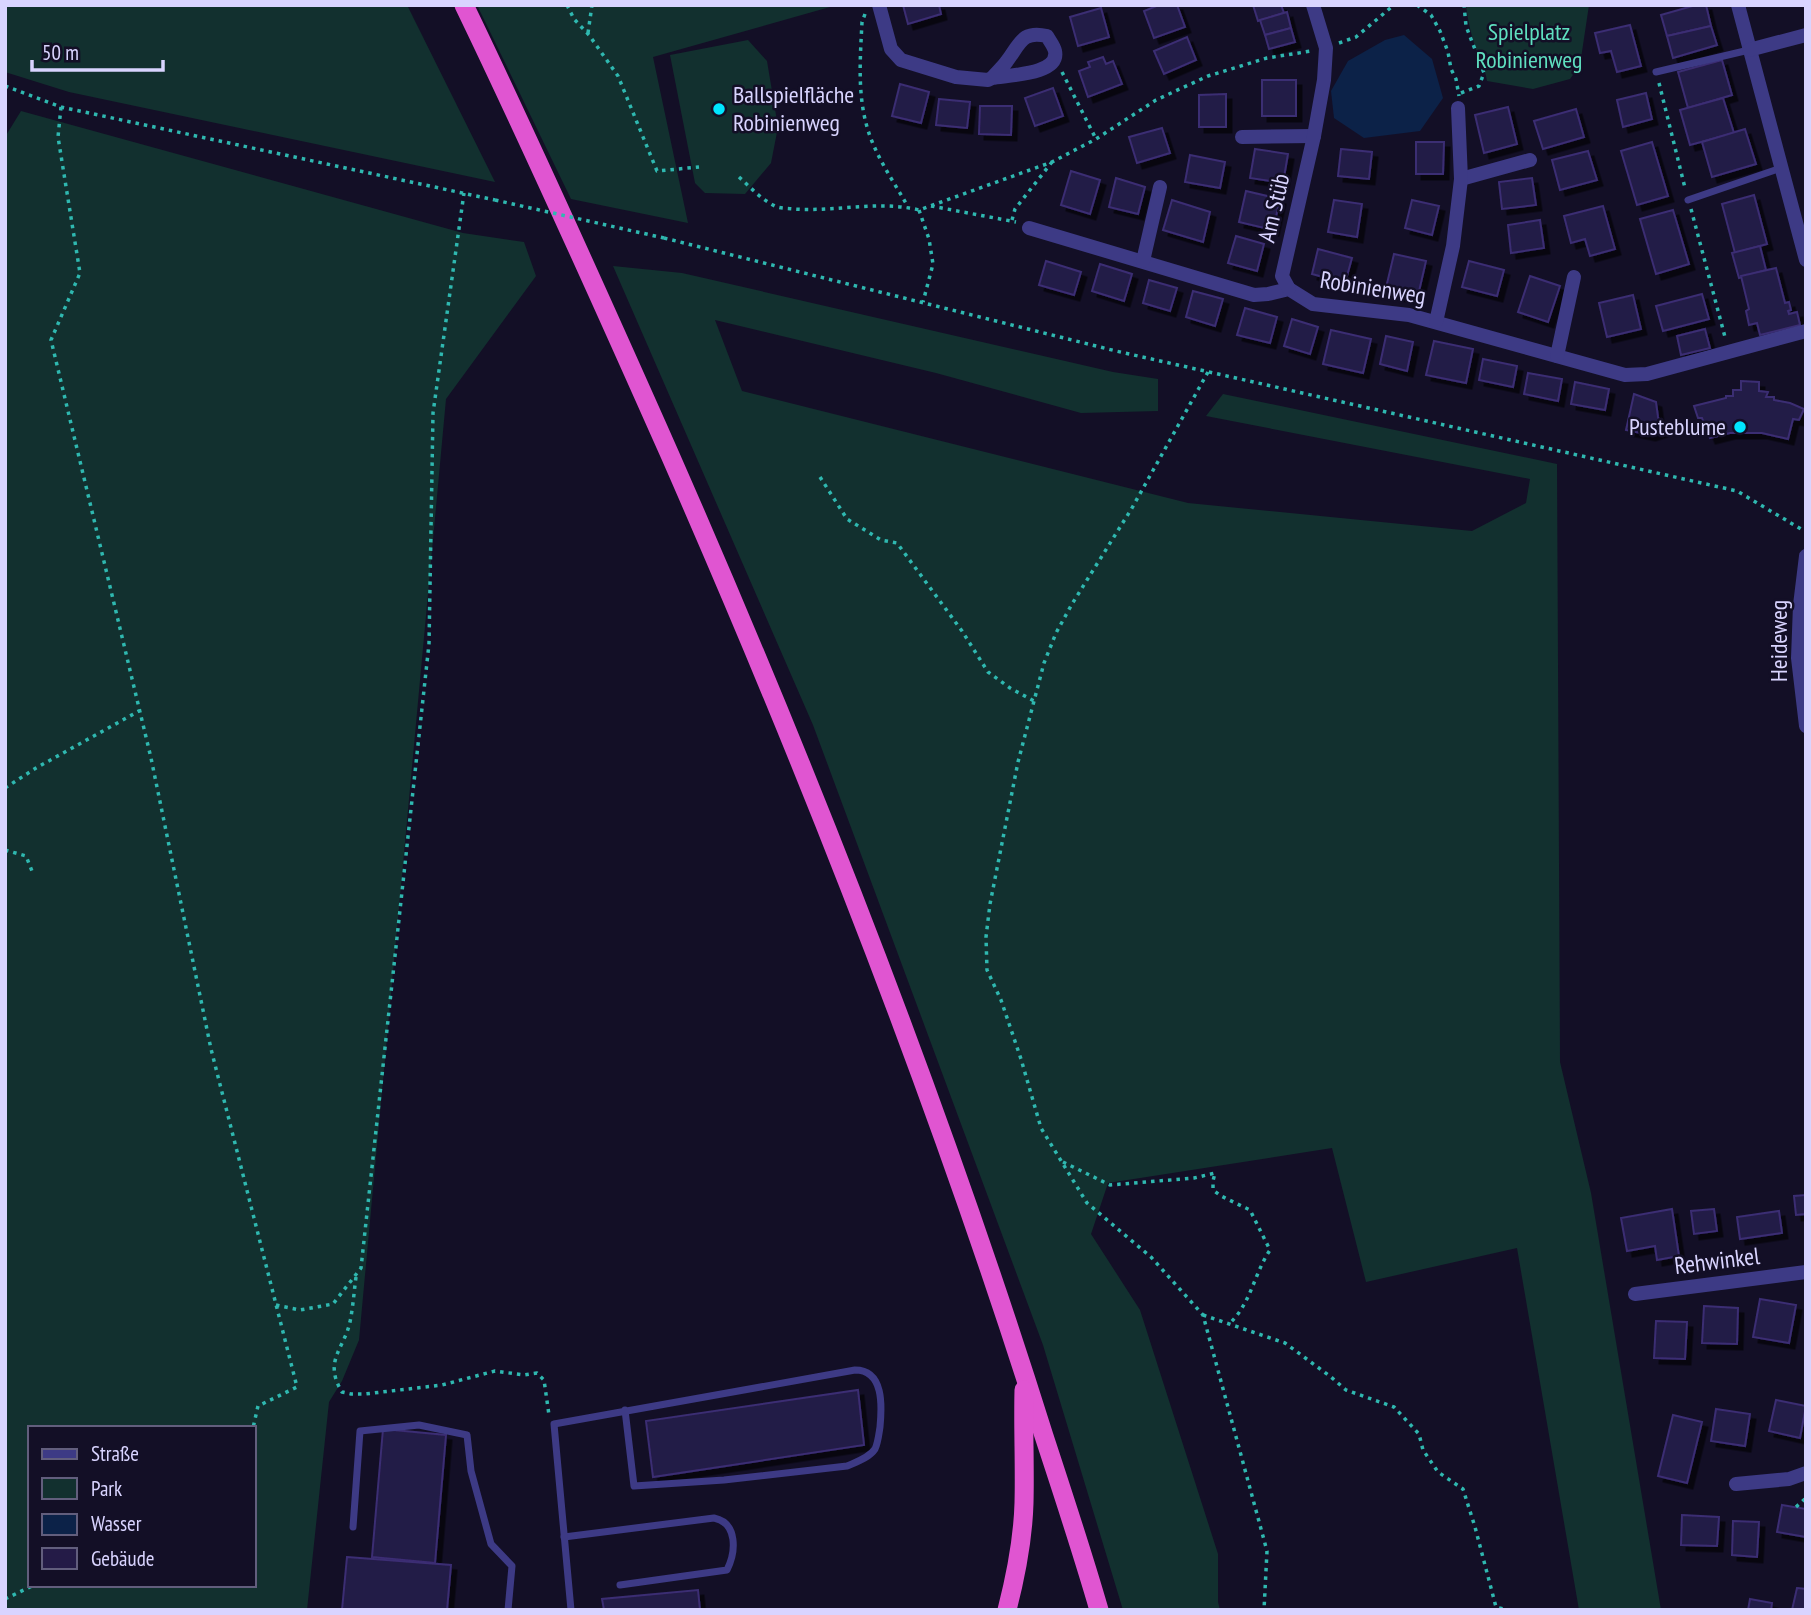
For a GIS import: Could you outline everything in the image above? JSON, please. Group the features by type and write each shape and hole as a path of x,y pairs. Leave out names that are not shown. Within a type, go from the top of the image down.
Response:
{"highway":[{"path":"464,5 579,249 708,540 789,732 907,1035 969,1209 1024,1371 1099,1610"},
{"path":"1007,1610 1016,1577 1024,1504 1024,1371"}],"street":[{"path":"879,5 891,49 901,60 956,77 988,80 1043,70 1052,64 1055,58 1055,51 1047,36 1038,33 1026,37 992,78"},
{"name":"Am Stüb","path":"1289,289 1282,276 1324,80 1326,48 1313,5"},
{"path":"1738,5 1806,260"},
{"path":"1749,50 1806,35"},
{"name":"Robinienweg","path":"1436,322 1453,246 1461,179 1459,101"},
{"name":"Am Stüb","path":"1242,136 1314,136"},
{"path":"1461,179 1530,160"},
{"path":"1143,261 1160,187"},
{"name":"Robinienweg","path":"1029,228 1254,295 1289,289 1312,304 1409,315 1625,375 1647,374 1806,331"},
{"path":"1556,356 1574,277"},
{"name":"Heideweg","path":"1806,556 1800,605 1798,658 1806,726"},
{"name":"Rehwinkel","path":"1635,1294 1806,1272"},
{"path":"1737,1484 1789,1479 1806,1474"}],"lane":[{"path":"1656,72 1749,50"},
{"path":"1688,200 1781,168"},
{"path":"571,1610 554,1424 625,1410 864,1370 873,1376 880,1389 881,1412 875,1449 865,1458 847,1466 724,1480 634,1486 625,1410"},
{"path":"353,1527 360,1431 419,1425 467,1435 471,1471 491,1544 512,1566 508,1610"},
{"path":"564,1537 715,1518 730,1527 733,1559 727,1570 620,1585"}],"path":[{"path":"567,5 574,19 588,33 618,76 657,171 699,167"},
{"path":"588,33 592,5"},
{"path":"867,5 862,22 859,79 864,113 873,145 908,207"},
{"path":"739,177 760,197 776,207 816,210 867,206 908,207 919,210 1052,162 1096,139 1156,100 1208,76 1267,58 1326,48 1356,37 1394,5"},
{"path":"1417,5 1431,15 1440,31 1456,79 1459,101 1479,86 1484,73 1466,26 1464,5"},
{"path":"1055,58 1096,139"},
{"path":"5,86 61,107 664,238 1208,372 1737,491 1806,532"},
{"path":"61,107 58,137 80,273 51,340 139,711 211,1049 297,1387 258,1406 253,1426"},
{"path":"1012,220 1015,209 1052,162"},
{"path":"276,1305 300,1310 333,1304 361,1268 429,644 433,412 464,193"},
{"path":"929,205 1012,220 1029,228"},
{"path":"919,210 929,239 933,264 923,302"},
{"path":"1208,372 1132,508 1056,633 1044,663 1018,762 990,904 986,937 987,970 1001,1000 1041,1128 1087,1203 1151,1257 1203,1315 1267,1551 1267,1610"},
{"path":"821,477 847,519 881,540 897,543 962,631 988,672 1034,701"},
{"path":"5,788 139,711"},
{"path":"5,850 26,856 32,871"},
{"path":"1061,1161 1110,1185 1194,1178 1215,1173 1213,1190 1250,1210 1270,1250 1260,1266 1241,1313 1230,1323"},
{"path":"356,1275 350,1325 339,1347 334,1366 335,1381 342,1392 365,1394 442,1385 495,1371 524,1375 537,1373 544,1380 550,1421 554,1424"},
{"path":"1203,1315 1285,1343 1346,1390 1394,1407 1419,1434 1423,1450 1438,1472 1463,1489 1496,1607 1507,1610"},
{"path":"1796,1507 1806,1498"},
{"path":"5,1599 30,1587"}],"green space":[{"path":"5,5 407,5 495,182 69,92 5,72"},
{"path":"477,5 837,5 653,57 688,223 571,199"},
{"name":"Spielplatz Robinienweg","path":"1466,5 1589,5 1580,65 1570,79 1533,89 1487,81 1472,36"},
{"path":"748,40 767,61 778,127 771,163 745,194 705,193 695,183 670,55"},
{"path":"21,111 463,233 524,242 536,276 446,399 359,1340 342,1381 329,1402 307,1610 5,1610 5,137"},
{"path":"613,266 682,273 1113,372 1158,379 1158,411 1081,413 936,373 715,320 742,391 1188,503 1472,531 1526,503 1530,479 1206,416 1223,394 1557,464 1560,1062 1591,1193 1661,1610 1579,1610 1517,1248 1366,1282 1332,1148 1108,1183 1091,1234 1140,1310 1218,1554 1220,1610 1123,1610 1043,1345 813,725"}],"water":[{"path":"1404,35 1432,59 1443,98 1420,131 1364,138 1334,118 1331,91 1348,61 1385,40"}],"building":[{"path":"903,5 939,5 941,14 908,24"},
{"path":"1159,5 1177,5 1185,27 1154,38 1144,11"},
{"path":"1253,5 1281,5 1284,13 1258,21"},
{"path":"1696,5 1706,5 1711,26 1667,36 1661,15"},
{"path":"1101,8 1109,37 1078,46 1070,17"},
{"path":"1287,12 1291,28 1265,35 1260,20"},
{"path":"1630,25 1641,66 1617,72 1611,51 1600,53 1595,33"},
{"path":"1711,26 1717,45 1673,58 1667,36"},
{"path":"1291,28 1295,42 1269,49 1265,35"},
{"path":"1187,37 1196,60 1164,74 1154,51"},
{"path":"1103,57 1106,64 1113,61 1122,84 1088,97 1079,71 1090,67 1088,62"},
{"path":"1722,60 1732,95 1688,108 1678,72"},
{"path":"1262,80 1296,80 1296,116 1262,116"},
{"path":"900,84 929,92 921,123 892,116"},
{"path":"1053,88 1063,116 1035,126 1025,98"},
{"path":"1646,93 1652,119 1623,127 1617,100"},
{"path":"1226,94 1226,127 1199,127 1199,95"},
{"path":"1723,98 1734,133 1690,145 1680,110"},
{"path":"939,99 970,102 967,128 936,125"},
{"path":"980,106 1012,106 1011,135 979,134"},
{"path":"1508,107 1517,144 1484,153 1475,115"},
{"path":"1576,109 1584,137 1543,149 1534,121"},
{"path":"1162,128 1170,153 1137,163 1129,137"},
{"path":"1745,129 1756,164 1712,177 1702,142"},
{"path":"1416,142 1444,142 1443,174 1416,174"},
{"path":"1652,142 1668,196 1637,205 1621,151"},
{"path":"1255,149 1288,154 1283,183 1250,178"},
{"path":"1341,149 1372,152 1369,179 1338,176"},
{"path":"1588,151 1597,180 1560,190 1552,160"},
{"path":"1190,155 1225,162 1220,188 1185,182"},
{"path":"1071,171 1100,180 1090,214 1061,205"},
{"path":"1116,178 1145,187 1138,214 1109,207"},
{"path":"1532,178 1536,205 1502,209 1499,182"},
{"path":"1246,191 1280,199 1273,230 1239,222"},
{"path":"1754,195 1767,244 1735,253 1722,204"},
{"path":"1172,200 1210,212 1203,242 1163,230"},
{"path":"1334,200 1362,204 1357,237 1328,232"},
{"path":"1412,200 1439,206 1432,235 1405,228"},
{"path":"1603,206 1615,249 1590,256 1585,239 1571,243 1564,216"},
{"path":"1673,210 1689,264 1656,274 1640,219"},
{"path":"1540,220 1544,248 1511,253 1508,225"},
{"path":"1236,236 1264,244 1257,271 1228,263"},
{"path":"1760,246 1766,270 1739,278 1732,253"},
{"path":"1318,249 1352,258 1345,283 1312,274"},
{"path":"1394,254 1426,261 1417,300 1385,292"},
{"path":"1046,261 1081,272 1074,295 1039,285"},
{"path":"1469,261 1504,270 1497,296 1462,287"},
{"path":"1100,264 1132,274 1124,301 1092,291"},
{"path":"1776,268 1785,303 1789,302 1789,314 1797,312 1800,325 1760,335 1757,323 1749,325 1746,311 1749,309 1741,276"},
{"path":"1530,276 1560,286 1548,322 1518,312"},
{"path":"1149,280 1177,288 1170,311 1143,303"},
{"path":"1193,291 1223,299 1215,326 1186,317"},
{"path":"1702,294 1709,319 1663,331 1656,306"},
{"path":"1633,295 1641,329 1607,337 1599,303"},
{"path":"1245,308 1277,317 1270,343 1237,335"},
{"path":"1292,319 1318,327 1310,354 1284,346"},
{"path":"1705,329 1710,348 1681,355 1677,336"},
{"path":"1331,330 1371,339 1363,373 1323,364"},
{"path":"1386,336 1413,342 1407,371 1380,364"},
{"path":"1434,341 1473,349 1466,383 1426,375"},
{"path":"1483,359 1517,366 1513,387 1479,380"},
{"path":"1528,373 1562,379 1558,401 1524,394"},
{"path":"1741,381 1759,382 1759,391 1768,392 1766,397 1774,397 1774,400 1804,409 1799,420 1793,419 1788,439 1762,433 1730,433 1710,438 1694,406 1733,396 1733,390 1741,390"},
{"path":"1575,382 1609,389 1605,410 1571,404"},
{"path":"1634,394 1656,402 1662,431 1650,435 1626,430"},
{"path":"1806,1195 1806,1214 1796,1215 1794,1196"},
{"path":"1672,1209 1679,1256 1657,1260 1655,1246 1627,1251 1621,1218"},
{"path":"1714,1209 1717,1231 1694,1234 1691,1211"},
{"path":"1779,1211 1782,1233 1740,1239 1737,1217"},
{"path":"1760,1299 1796,1305 1789,1343 1753,1337"},
{"path":"1704,1306 1738,1308 1737,1344 1702,1343"},
{"path":"1656,1321 1687,1322 1685,1359 1654,1358"},
{"path":"858,1390 864,1445 653,1477 646,1421"},
{"path":"1776,1400 1806,1406 1800,1438 1769,1431"},
{"path":"1716,1409 1750,1414 1745,1446 1711,1441"},
{"path":"1673,1415 1702,1422 1687,1483 1658,1476"},
{"path":"383,1429 446,1435 435,1563 372,1557"},
{"path":"1782,1505 1806,1509 1806,1537 1777,1532"},
{"path":"1682,1515 1719,1517 1717,1546 1681,1545"},
{"path":"1733,1521 1759,1522 1757,1557 1732,1555"},
{"path":"347,1557 451,1565 447,1610 342,1610"},
{"path":"1797,1588 1806,1589 1806,1610 1792,1610"},
{"path":"698,1590 700,1610 604,1610 602,1599"},
{"path":"1750,1599 1772,1603 1771,1610 1748,1610"}],"place":[{"name":"Ballspielfläche Robinienweg","path":"719,109"},
{"name":"Pusteblume","path":"1740,427"}]}
